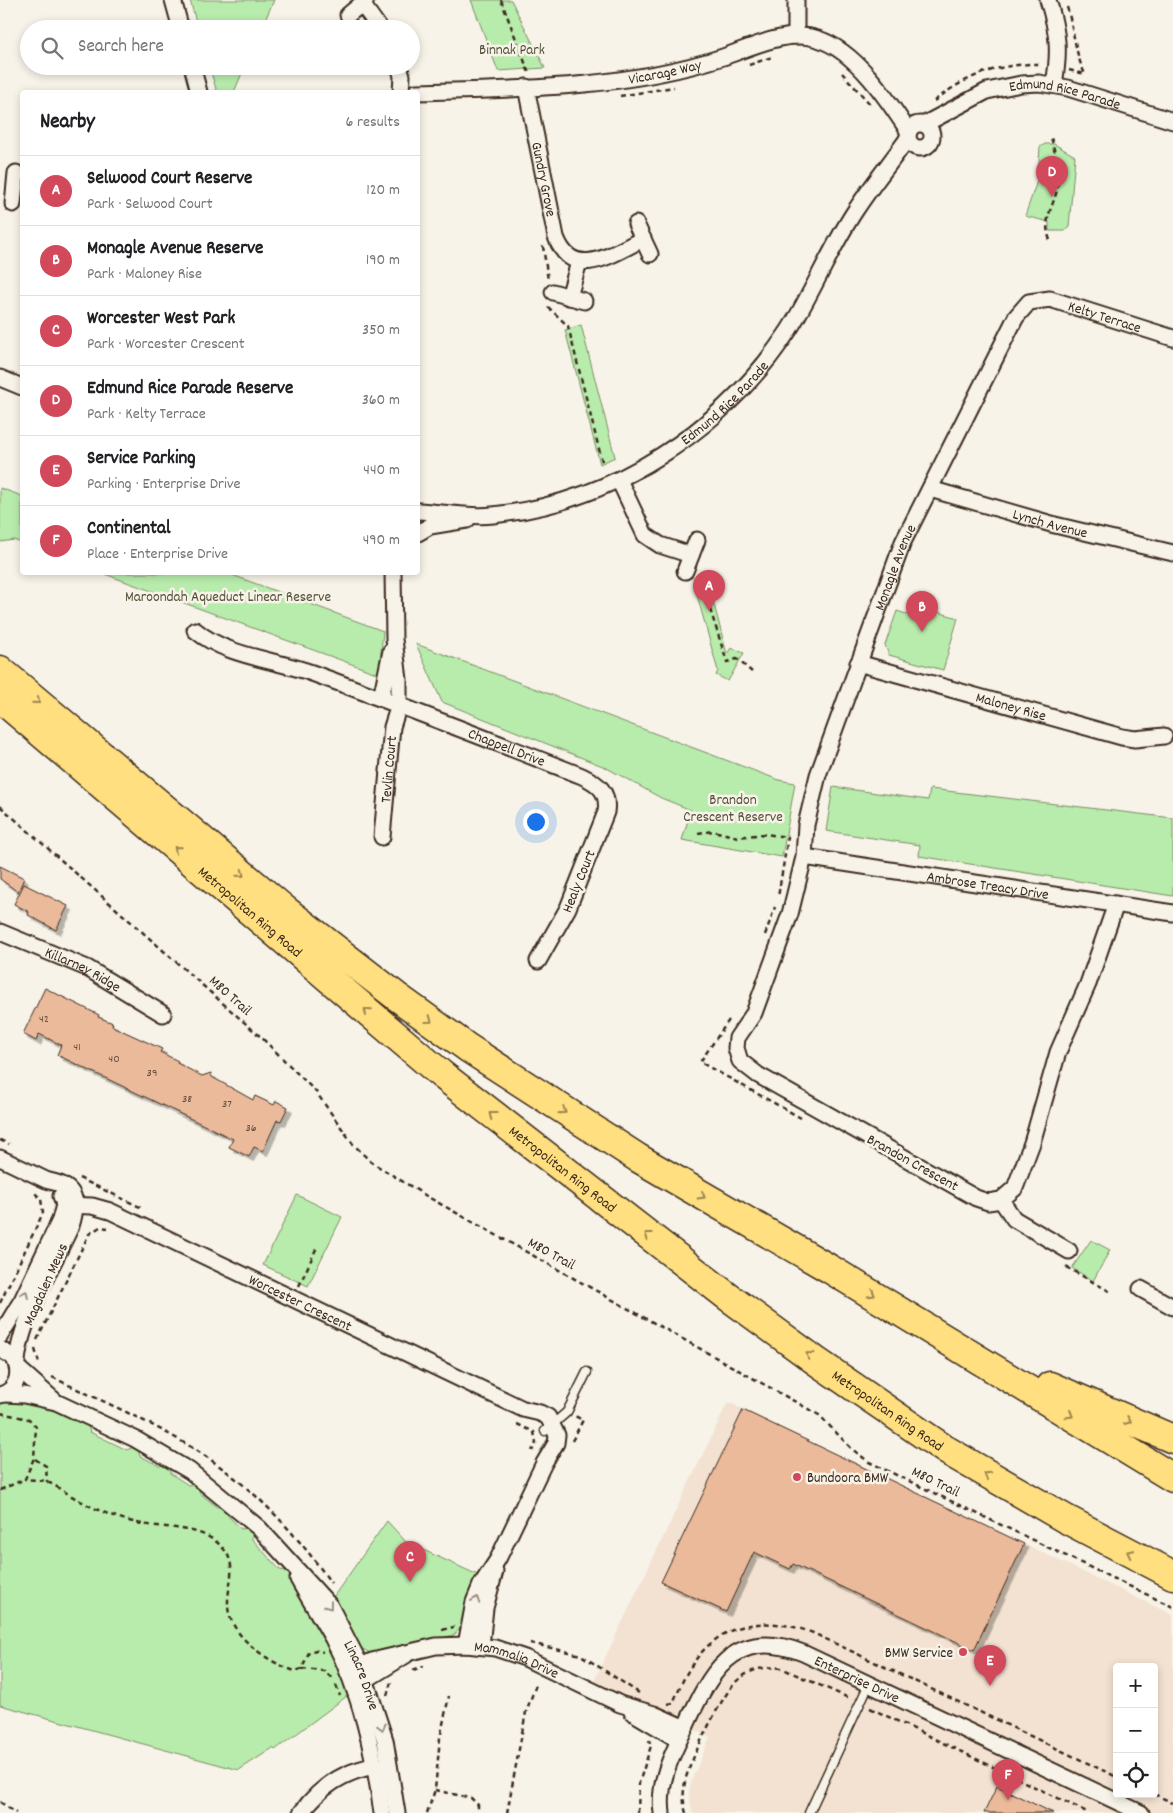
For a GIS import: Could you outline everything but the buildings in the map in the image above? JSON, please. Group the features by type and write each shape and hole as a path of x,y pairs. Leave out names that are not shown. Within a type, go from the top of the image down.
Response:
{"highway":[{"name":"Metropolitan Ring Road","path":"0,670 284,909 396,996 468,1048 630,1154 830,1268 1173,1478"},
{"name":"Metropolitan Ring Road","path":"0,698 441,1074 741,1306 952,1454 1064,1518 1173,1575"},
{"path":"970,1354 1173,1438"}],"street":[{"path":"173,0 179,20"},
{"path":"796,0 796,36"},
{"path":"1048,0 1058,40 1054,84"},
{"path":"348,15 364,2 375,20"},
{"name":"Vicarage Way","path":"420,92 604,83 658,74 712,60 775,40 796,36 817,39 835,46 854,62 917,132"},
{"path":"194,75 198,90"},
{"path":"401,90 402,75"},
{"name":"Edmund Rice Parade","path":"420,532 438,524 511,512 577,497 619,480 664,455 695,432 724,408 753,377 789,329 841,234 876,183 917,132 987,91 1004,86 1022,84 1054,84 1173,120"},
{"name":"Gundry Grove","path":"529,87 556,237 567,255 579,262"},
{"path":"16,173 17,195"},
{"path":"636,224 650,254"},
{"path":"569,296 579,262 601,259 643,239"},
{"path":"549,293 569,296 584,301"},
{"name":"Kelty Terrace","path":"1036,300 1050,300 1073,306 1173,338"},
{"name":"Monagle Avenue","path":"804,857 806,825 818,774 898,554 1016,317 1024,306 1036,300"},
{"path":"0,378 20,386"},
{"path":"619,480 645,535 660,545 691,556"},
{"name":"Lynch Avenue","path":"930,489 1055,525 1173,553"},
{"name":"Edmund Rice Parade","path":"420,511 485,516"},
{"path":"685,571 697,540"},
{"path":"393,575 394,639 399,680 399,705"},
{"path":"394,592 400,575"},
{"name":"Chappell Drive","path":"195,630 214,644 298,668 582,776 601,787 607,797"},
{"path":"380,698 394,639"},
{"name":"Maloney Rise","path":"858,663 1122,737 1142,739 1164,736"},
{"name":"Tevlin Court","path":"382,837 392,733 399,705"},
{"name":"Healy Court","path":"538,961 568,908 606,812 607,797"},
{"name":"Ambrose Treacy Drive","path":"804,857 1173,913"},
{"name":"Brandon Crescent","path":"804,857 790,914 757,1005 738,1038 736,1048 740,1061 758,1075 976,1198 988,1202 1001,1200"},
{"path":"1069,1251 1014,1219 1001,1200 1015,1188 1020,1177 1032,1144 1058,1052 1088,984 1116,904"},
{"name":"Killarney Ridge","path":"0,932 87,968 163,1014"},
{"path":"0,1158 48,1181 70,1205"},
{"name":"Worcester Crescent","path":"70,1205 92,1206 110,1210 524,1409 549,1428"},
{"name":"Magdalen Mews","path":"0,1336 22,1300 60,1220 70,1205"},
{"name":"Magdalen Mews","path":"2,1395 14,1386 23,1334 71,1226 70,1205"},
{"path":"1141,1289 1173,1308"},
{"name":"Linacre Drive","path":"0,1349 8,1352 18,1365 56,1402"},
{"name":"Linacre Drive","path":"2,1395 24,1394 56,1402 135,1440 190,1471 238,1508 285,1556 330,1606 357,1676 385,1740 397,1813"},
{"path":"473,1645 486,1608 498,1559 544,1463 549,1428"},
{"name":"Mammalia Drive","path":"357,1676 386,1658 406,1655 436,1646 473,1645 511,1652 620,1704 654,1714 682,1734"},
{"name":"Enterprise Drive","path":"662,1813 660,1800 664,1777 704,1687 716,1669 733,1655 765,1645 788,1647 1141,1813"},
{"name":"Linacre Drive","path":"357,1676 360,1705 375,1766 382,1813"},
{"name":"Mammalia Drive","path":"620,1704 650,1725 682,1734"},
{"path":"301,1813 325,1787 350,1772 375,1766"}],"lane":[{"path":"549,1428 567,1412 587,1372"},
{"path":"809,1813 870,1684"}],"path":[{"path":"501,0 527,65 529,87"},
{"path":"917,132 948,90 984,71 1021,64 1057,66 1085,74 1077,58 1075,34 1065,0"},
{"path":"744,67 777,55"},
{"path":"841,72 871,106"},
{"path":"612,97 680,85"},
{"path":"1050,240 1047,233 1048,218 1058,188 1057,168 1051,138"},
{"path":"543,245 548,270 549,293 568,326 603,465"},
{"path":"691,556 705,588 727,662 737,659 752,672"},
{"name":"M80 Trail","path":"0,806 262,1038 316,1092 353,1144 371,1162 428,1197 819,1415 852,1449 869,1462 1173,1607"},
{"path":"698,833 713,831 738,836 765,834 788,837 776,903 763,940"},
{"path":"734,1014 700,1062 803,1119"},
{"path":"0,1302 43,1213 41,1199 34,1191"},
{"path":"35,1349 89,1234 100,1228 113,1230"},
{"path":"292,1298 317,1247"},
{"path":"1064,1265 1111,1292"},
{"path":"0,1413 18,1415 34,1423 37,1432 34,1458 25,1479"},
{"path":"509,1420 534,1432 536,1443 532,1451"},
{"path":"568,1449 583,1420"},
{"path":"34,1458 46,1466 47,1482"},
{"path":"0,1490 25,1479 47,1482 104,1513 138,1523 196,1534 220,1545 231,1562 232,1578 228,1607 236,1628 273,1662 295,1671 302,1669 324,1671 334,1681"},
{"path":"302,1669 309,1652 316,1650 323,1652"},
{"path":"410,1671 430,1664"},
{"path":"530,1678 543,1685"},
{"path":"387,1697 392,1680"},
{"path":"507,1813 526,1712 537,1682"},
{"path":"427,1813 435,1790 440,1738 449,1696"},
{"path":"638,1813 639,1783 652,1746 645,1734 650,1725"},
{"path":"435,1790 474,1799 478,1805 478,1813"},
{"path":"1158,1796 1173,1804"},
{"path":"0,1802 16,1813"}],"shaded area":[{"path":"728,1402 1173,1615 1173,1813 692,1813 689,1794 691,1782 710,1737 593,1683"}],"green space":[{"path":"190,0 274,0 265,20 196,20"},
{"name":"Binnak Park","path":"471,0 511,0 545,68 498,71"},
{"path":"212,75 241,75 235,90 216,90"},
{"path":"1045,144 1054,144 1075,156 1069,227 1065,231 1049,231 1049,222 1025,216 1038,178 1040,147"},
{"path":"581,325 615,457 600,464 565,330"},
{"path":"0,488 20,495 20,542 14,540 0,542"},
{"name":"Maroondah Aqueduct Linear Reserve","path":"107,575 232,575 383,631 379,674"},
{"path":"707,578 727,654 731,648 744,653 728,681 716,675 718,671 694,584"},
{"path":"918,606 958,618 943,670 889,655 885,645 897,611 915,617"},
{"name":"Brandon Crescent Reserve","path":"416,644 779,780 795,783 782,857 682,840 691,810 661,798 605,767 442,702"},
{"path":"833,787 928,800 930,789 1173,818 1173,896 919,856 920,845 826,831"},
{"path":"297,1195 342,1217 308,1286 263,1265"},
{"path":"1091,1240 1110,1250 1093,1281 1072,1268"},
{"path":"6,1398 43,1406 88,1426 90,1432 127,1450 133,1447 138,1450 140,1456 160,1466 166,1464 169,1466 170,1473 188,1485 195,1484 200,1488 200,1493 217,1507 224,1506 229,1510 228,1516 241,1529 248,1528 252,1532 252,1539 280,1570 287,1571 327,1639 351,1693 275,1750 273,1748 239,1770 0,1705 0,1401"},
{"path":"387,1521 406,1542 480,1576 465,1623 454,1635 370,1653 359,1647 331,1600"}],"place":[{"name":"Edmund Rice Parade Reserve","path":"1052,197"},
{"name":"Selwood Court Reserve","path":"709,611"},
{"name":"Monagle Avenue Reserve","path":"922,632"},
{"name":"Bundoora BMW","path":"797,1477"},
{"name":"Worcester West Park","path":"410,1582"},
{"name":"BMW Service","path":"963,1652"},
{"name":"Service Parking","path":"990,1686"},
{"name":"Continental","path":"1008,1800"}]}
